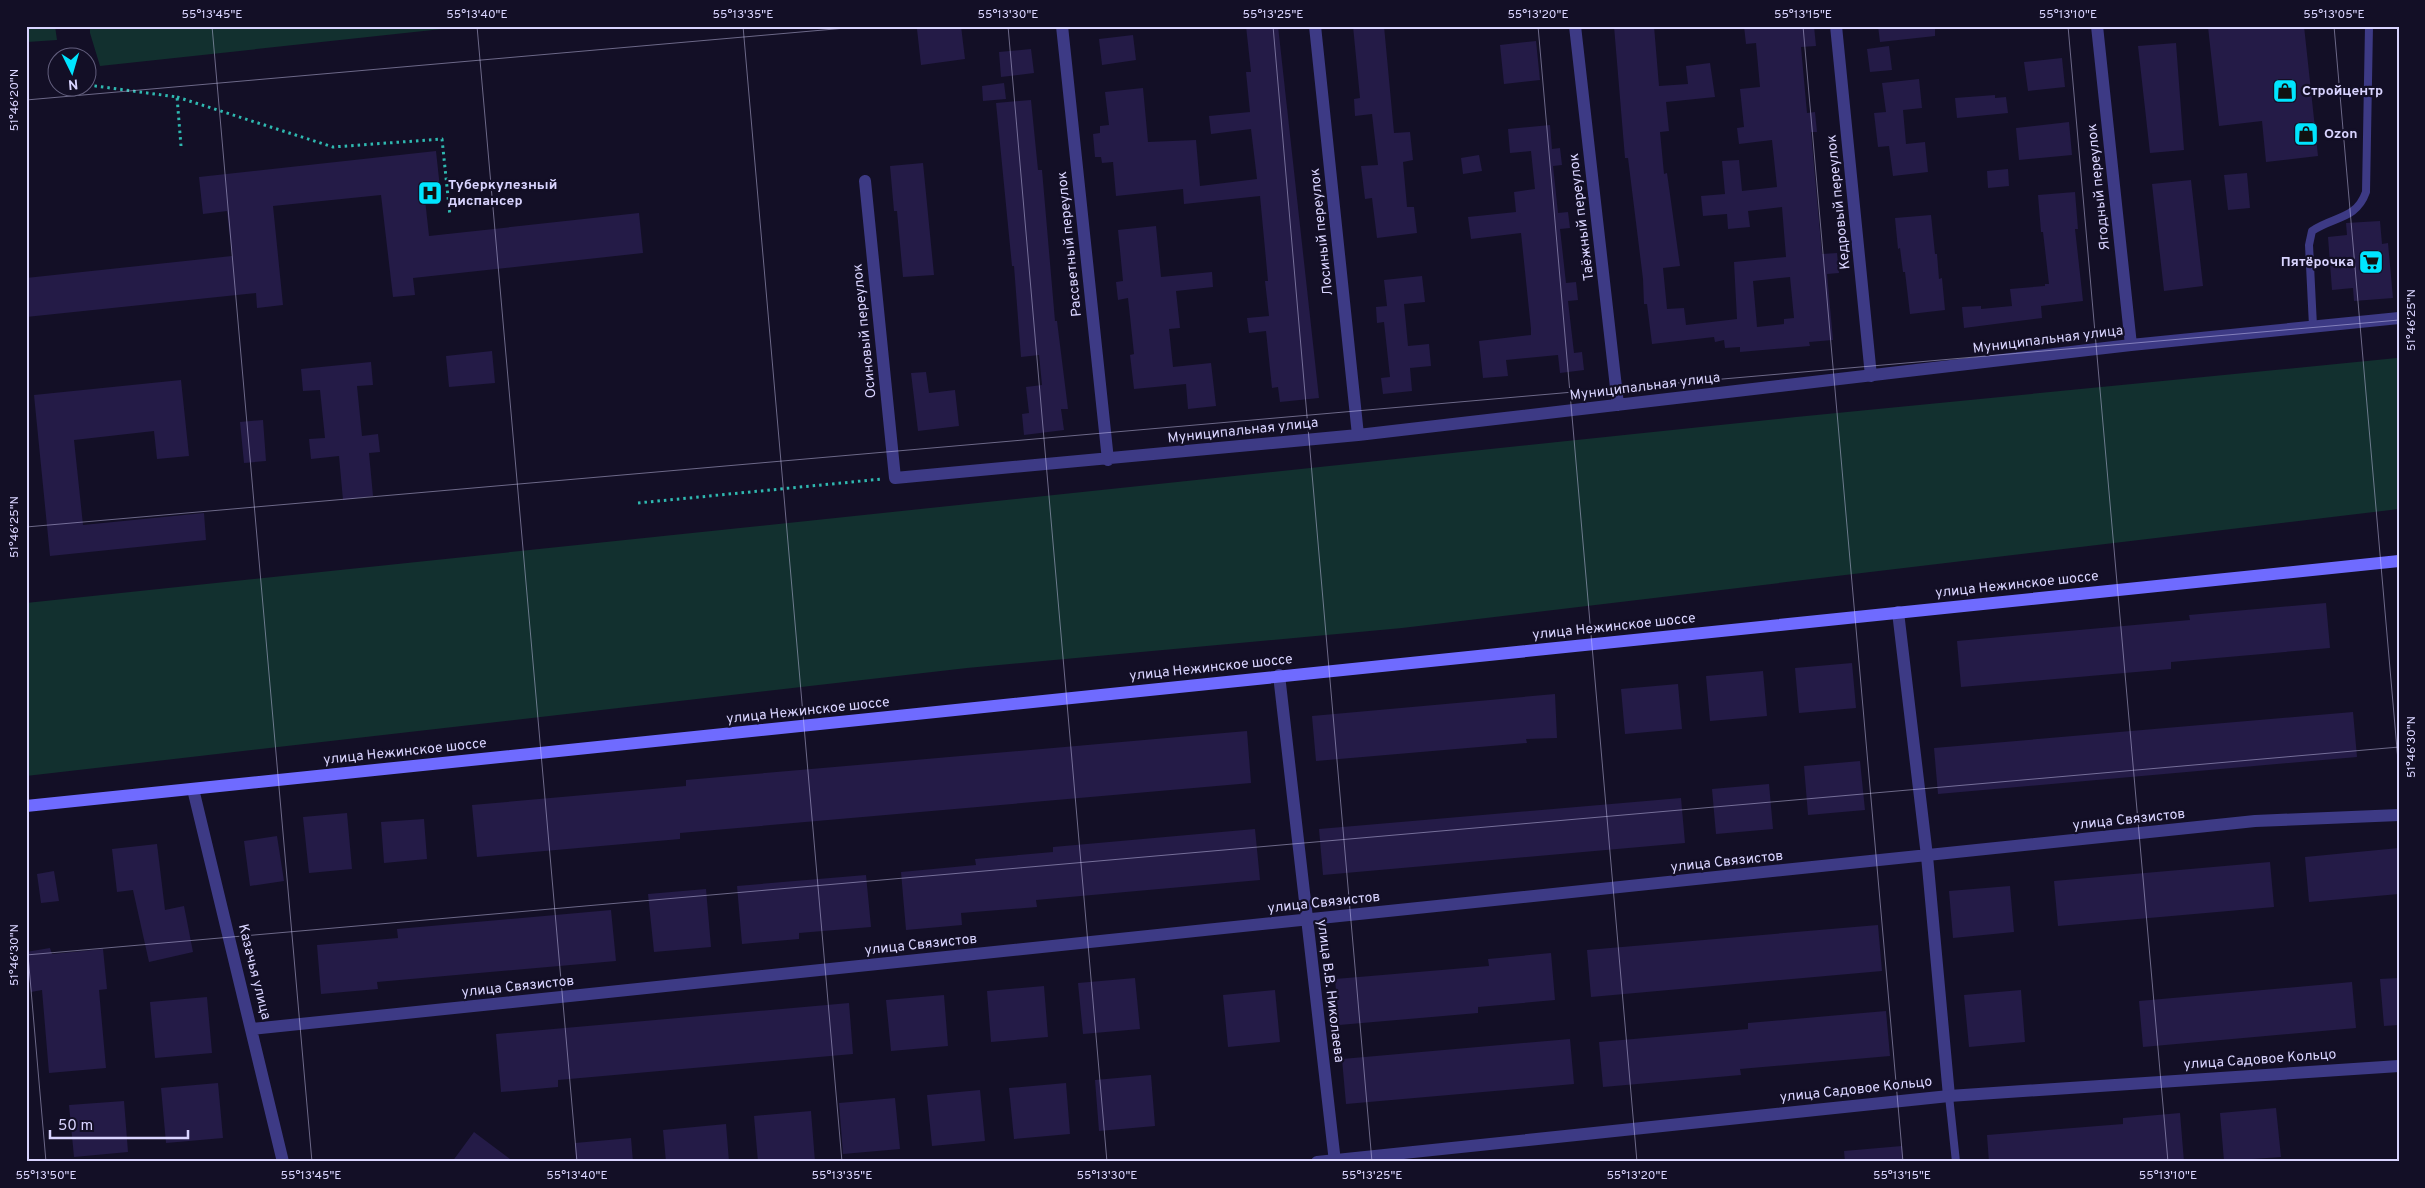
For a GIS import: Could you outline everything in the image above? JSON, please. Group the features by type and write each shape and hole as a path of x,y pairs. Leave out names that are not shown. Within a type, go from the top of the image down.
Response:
{"main road":[{"name":"улица Нежинское шоссе","path":"26,806 1279,675 2399,561"}],"street":[{"name":"Рассветный переулок","path":"1062,26 1108,460"},
{"name":"Лосиный переулок","path":"1315,26 1358,435"},
{"name":"Таёжный переулок","path":"1575,26 1618,405"},
{"name":"Кедровый переулок","path":"1836,26 1871,376"},
{"name":"Ягодный переулок","path":"2097,26 2131,345"},
{"name":"Осиновый переулок","path":"865,181 895,478"},
{"name":"Муниципальная улица","path":"895,478 1108,460 1358,435 2131,345 2399,318"},
{"path":"1898,612 1927,856 1948,1096"},
{"name":"улица В.В. Николаева","path":"1279,675 1335,1161"},
{"name":"Казачья улица","path":"193,790 283,1162"},
{"name":"улица Связистов","path":"252,1029 2255,822 2399,815"},
{"name":"улица Садовое Кольцо","path":"1317,1162 1948,1096 2399,1066"}],"lane":[{"path":"2313,326 2309,245 2312,231 2323,224 2353,213 2362,203 2366,192 2369,26"},
{"path":"1948,1096 1956,1162"}],"path":[{"path":"98,86 177,97 333,147 442,139 450,216"},
{"path":"177,97 181,146"},
{"path":"638,503 895,478"}],"green space":[{"path":"29,26 55,26 57,40 27,42"},
{"path":"90,26 470,26 100,66 98,48 95,48"},
{"path":"2397,358 2399,509 1402,628 967,668 26,776 26,603 1796,417"}],"building":[{"path":"961,26 965,59 921,65 917,29"},
{"path":"1246,26 1278,26 1319,398 1280,402 1278,387 1272,388 1266,331 1249,333 1247,318 1269,316 1265,281 1268,281 1260,196 1184,204 1183,189 1116,196 1113,162 1102,163 1101,157 1095,157 1093,134 1100,133 1100,126 1109,125 1105,92 1143,88 1148,142 1196,140 1200,186 1257,179 1251,129 1211,134 1209,116 1250,112 1246,72 1251,72"},
{"path":"1353,26 1384,26 1394,133 1410,132 1413,160 1403,162 1407,207 1414,207 1417,233 1377,238 1372,198 1365,199 1361,166 1378,165 1372,114 1355,116 1354,99 1360,98"},
{"path":"1614,26 1654,26 1659,86 1688,84 1686,66 1710,63 1715,97 1666,102 1669,131 1660,132 1664,174 1667,173 1680,266 1663,268 1667,309 1684,308 1686,325 1737,319 1734,262 1786,257 1782,207 1748,211 1750,227 1728,229 1727,214 1703,216 1701,196 1725,194 1722,161 1739,160 1742,191 1777,187 1772,140 1739,144 1737,128 1744,127 1740,89 1760,87 1756,43 1746,44 1744,26 1814,26 1816,46 1801,47 1807,113 1815,112 1817,132 1811,132 1822,254 1837,253 1839,273 1827,274 1833,340 1809,342 1810,346 1740,352 1740,347 1725,348 1724,340 1715,342 1714,337 1652,344 1647,304 1644,304 1643,279 1628,158 1625,158","holes":["1790,277 1794,318 1784,319 1784,324 1757,327 1753,281"]},
{"path":"1878,26 1935,26 1935,36 1880,42"},
{"name":"Стройцентр","path":"2304,26 2318,156 2266,162 2262,121 2219,126 2208,27"},
{"path":"1133,35 1136,60 1102,65 1099,39"},
{"path":"1536,41 1540,80 1504,84 1500,45"},
{"path":"2176,43 2184,150 2150,153 2138,46"},
{"path":"1889,46 1892,70 1870,72 1867,49"},
{"path":"1031,49 1034,73 1001,77 999,52"},
{"path":"2062,58 2065,87 2028,91 2024,62"},
{"path":"1919,79 1922,108 1903,110 1906,144 1925,142 1928,172 1893,176 1889,146 1878,147 1874,113 1886,112 1882,83"},
{"path":"1004,83 1006,99 983,101 982,86"},
{"path":"1995,95 1995,98 2006,97 2008,113 1957,118 1955,98"},
{"path":"1031,100 1038,170 1042,170 1055,321 1057,321 1068,409 1061,409 1064,430 1024,435 1022,414 1029,413 1026,387 1042,385 1039,355 1021,357 1014,266 1012,266 996,103"},
{"path":"2069,122 2072,155 2019,160 2016,128"},
{"path":"1550,125 1552,149 1560,148 1562,165 1553,166 1558,213 1568,212 1570,228 1560,229 1566,283 1576,282 1578,300 1568,301 1574,353 1582,352 1584,370 1560,373 1558,355 1506,360 1508,376 1483,378 1479,341 1531,335 1531,329 1521,233 1471,239 1468,217 1516,212 1514,192 1535,189 1531,151 1510,153 1508,129"},
{"path":"436,151 440,188 424,190 429,236 639,213 643,253 413,278 415,295 393,297 381,195 273,206 283,305 257,308 256,293 26,317 26,278 232,256 227,211 203,214 199,177"},
{"path":"1479,155 1482,171 1463,174 1461,158"},
{"path":"923,163 934,275 903,277 897,211 894,211 890,166"},
{"path":"2008,169 2009,186 1988,188 1987,171"},
{"path":"2247,173 2250,208 2228,210 2224,175"},
{"path":"2191,180 2203,286 2164,291 2152,184"},
{"path":"2075,192 2078,229 2075,229 2083,301 2041,306 2042,318 1964,328 1962,307 1981,306 1981,309 2012,306 2010,289 2049,284 2043,232 2041,232 2038,195"},
{"path":"1931,215 1935,254 1937,254 1939,279 1942,278 1945,310 1910,314 1905,272 1903,272 1900,248 1898,249 1895,218"},
{"path":"2380,221 2382,244 2388,243 2393,298 2354,301 2353,288 2332,290 2328,237 2347,235 2346,223"},
{"path":"1156,226 1161,277 1212,272 1213,287 1176,291 1180,328 1169,329 1173,367 1211,363 1216,406 1188,409 1186,384 1134,389 1130,355 1134,354 1128,298 1118,300 1116,282 1123,281 1118,230"},
{"path":"1422,276 1425,302 1404,304 1408,346 1429,344 1431,366 1410,368 1412,391 1383,394 1381,378 1390,377 1384,322 1377,323 1376,307 1387,306 1384,280"},
{"path":"492,351 495,383 449,387 446,356"},
{"path":"371,362 373,385 357,386 362,436 378,434 380,452 369,453 373,496 343,500 339,456 311,459 309,439 325,438 320,390 303,391 301,369"},
{"path":"926,372 929,393 955,390 959,426 918,431 911,373"},
{"path":"181,380 189,456 157,459 154,431 74,440 83,525 204,513 206,540 50,556 34,395"},
{"path":"263,420 266,461 244,463 240,422"},
{"path":"2326,603 2330,648 2171,662 2171,669 1961,687 1957,641 2190,620 2189,615"},
{"path":"1852,663 1856,708 1799,713 1795,668"},
{"path":"1763,671 1767,716 1710,721 1706,676"},
{"path":"1678,684 1682,729 1625,734 1621,689"},
{"path":"1555,694 1557,738 1526,739 1527,743 1316,761 1312,716"},
{"path":"2353,712 2357,757 1938,794 1934,748"},
{"path":"1247,731 1251,783 680,833 680,839 477,857 472,805 686,786 686,780"},
{"path":"1860,761 1865,810 1808,815 1804,766"},
{"path":"1769,784 1773,829 1716,834 1712,789"},
{"path":"1681,798 1685,843 1323,875 1319,829"},
{"path":"347,813 352,869 309,873 303,817"},
{"path":"424,819 427,859 384,863 381,822"},
{"path":"1255,829 1260,880 1036,900 1037,907 961,913 962,925 906,930 901,872 976,865 975,859 1053,852 1053,847"},
{"path":"277,836 284,881 250,886 244,841"},
{"path":"157,844 165,910 184,906 193,952 149,962 133,890 117,892 112,849"},
{"path":"2399,848 2399,894 2309,902 2305,857"},
{"path":"2270,862 2274,907 2058,926 2054,881"},
{"path":"54,871 59,901 41,903 37,874"},
{"path":"866,875 871,927 799,933 799,939 742,944 737,886"},
{"path":"2010,886 2014,932 1953,938 1949,891"},
{"path":"706,889 711,947 654,952 648,894"},
{"path":"611,910 616,961 377,982 378,989 321,994 317,945 398,938 397,929"},
{"path":"1878,925 1882,971 1591,997 1587,950"},
{"path":"50,948 52,954 103,949 107,989 99,990 106,1068 49,1073 42,990 31,992 26,952"},
{"path":"1551,953 1555,1000 1478,1007 1478,1013 1339,1025 1335,979 1489,966 1488,959"},
{"path":"1135,978 1140,1029 1083,1034 1078,983"},
{"path":"2399,978 2399,1025 2384,1026 2380,979"},
{"path":"2352,982 2356,1028 2143,1047 2139,1001"},
{"path":"1044,986 1048,1037 991,1042 987,991"},
{"path":"1275,990 1280,1042 1228,1047 1223,995"},
{"path":"2021,990 2025,1042 1969,1047 1964,995"},
{"path":"944,995 948,1046 891,1051 886,1000"},
{"path":"207,997 212,1053 155,1058 150,1002"},
{"path":"849,1003 853,1054 558,1080 558,1087 501,1092 496,1034"},
{"path":"1886,1011 1890,1056 1740,1069 1741,1075 1603,1087 1599,1042 1748,1029 1748,1023"},
{"path":"1570,1039 1574,1084 1346,1104 1342,1059"},
{"path":"1151,1075 1155,1126 1099,1131 1095,1080"},
{"path":"218,1083 223,1138 166,1143 161,1088"},
{"path":"1066,1083 1070,1134 1014,1139 1009,1088"},
{"path":"980,1090 985,1141 932,1146 927,1095"},
{"path":"895,1098 900,1149 843,1154 839,1103"},
{"path":"124,1101 128,1152 74,1157 69,1105"},
{"path":"2276,1108 2281,1157 2224,1161 2220,1113"},
{"path":"811,1111 815,1162 758,1162 754,1116"},
{"path":"2180,1113 2184,1162 1989,1162 1987,1135 2123,1124 2123,1118"},
{"path":"726,1124 729,1162 666,1162 663,1130"},
{"path":"474,1132 514,1162 452,1162"},
{"path":"631,1138 633,1162 576,1162 575,1143"},
{"path":"1902,1146 1903,1162 1845,1162 1844,1151"}],"place":[{"name":"Стройцентр","path":"2285,91"},
{"name":"Ozon","path":"2306,134"},
{"name":"Туберкулезный диспансер","path":"430,193"},
{"name":"Пятёрочка","path":"2371,262"}]}
